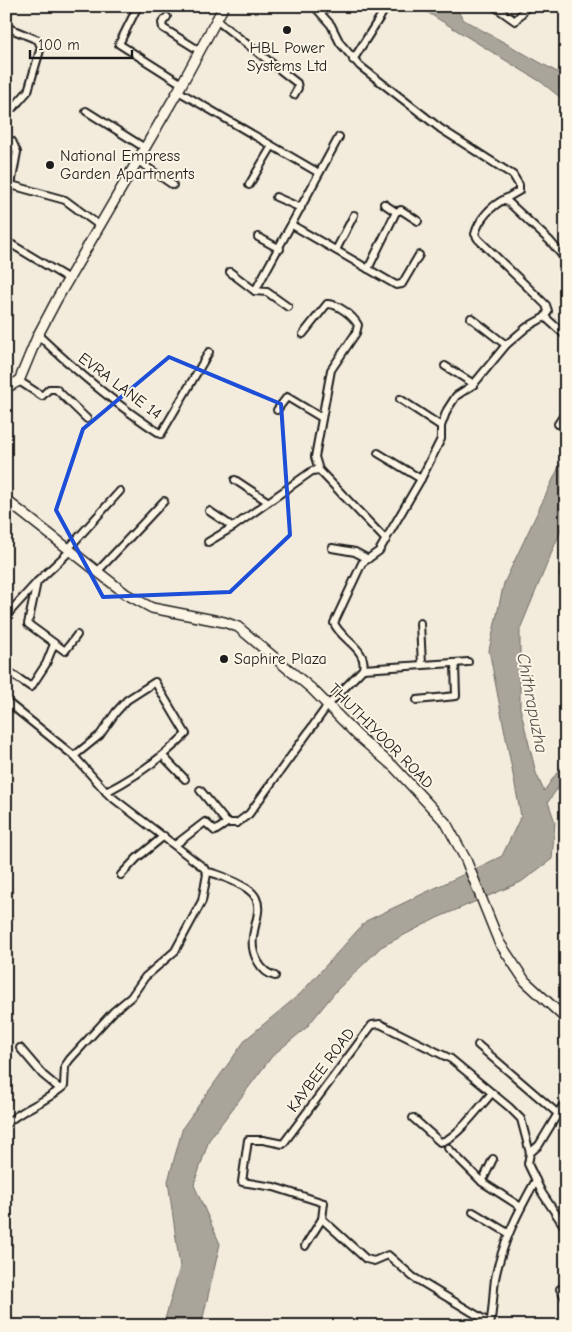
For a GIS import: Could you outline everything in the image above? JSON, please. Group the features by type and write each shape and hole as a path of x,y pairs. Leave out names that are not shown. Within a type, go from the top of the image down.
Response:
{"main road":[{"path":"6,388 19,381 38,335 180,87 224,6"},
{"name":"THUTHIYOOR ROAD","path":"6,500 126,594 152,608 224,622 238,627 305,683 394,767 446,823 466,860 499,942 525,981 566,1019"}],"street":[{"path":"138,6 119,44 180,87 272,146 319,173"},
{"path":"175,845 205,822 215,831 227,822 237,823 249,814 328,706 363,669 365,662 362,654 338,632 334,623 362,563 379,551 421,479 441,439 441,426 447,410 456,396 474,384 506,345 527,327 545,316 548,311 546,305 475,234 487,212 495,204 518,191 519,184 513,176 441,130 353,60 340,44 330,24 314,6"},
{"path":"353,60 387,6"},
{"path":"494,6 515,21 528,6"},
{"path":"167,17 162,23 163,28 200,51"},
{"path":"216,20 297,83 298,88 294,95"},
{"path":"6,27 38,40 42,47 23,98 14,107 6,108"},
{"path":"86,110 145,148"},
{"path":"256,291 339,137"},
{"path":"6,140 12,141 17,152 11,185 6,199"},
{"path":"250,185 272,146"},
{"path":"138,160 173,185"},
{"path":"11,185 64,200 100,226"},
{"path":"276,197 301,208"},
{"path":"505,200 550,241 566,260"},
{"path":"384,204 396,212"},
{"path":"368,269 396,212 401,210 418,221"},
{"path":"336,250 354,215"},
{"path":"292,225 400,286 419,255"},
{"path":"258,237 280,249"},
{"path":"6,241 69,279"},
{"path":"230,272 256,291 267,292 288,307"},
{"path":"304,334 327,304 332,304 353,317 358,324 356,333 331,370 315,457 319,470 386,540"},
{"path":"545,316 566,336"},
{"path":"471,318 506,345"},
{"name":"EVRA LANE 14","path":"38,335 119,406 161,434 209,352"},
{"path":"444,366 474,384"},
{"path":"19,381 42,396 49,389 56,389 87,419"},
{"path":"277,410 288,397 322,418"},
{"path":"400,399 441,426"},
{"path":"558,424 566,412"},
{"path":"378,453 421,479"},
{"path":"208,542 233,527 267,501 312,471 319,470"},
{"path":"235,480 267,501"},
{"path":"6,616 69,550 120,491"},
{"path":"97,572 164,501"},
{"path":"209,511 233,527"},
{"path":"332,548 355,552 368,559"},
{"path":"37,582 28,624 65,650 77,635"},
{"path":"20,600 32,606"},
{"path":"420,623 422,665"},
{"path":"6,670 31,687 46,664 54,644"},
{"path":"363,669 468,662"},
{"path":"417,700 456,696 455,664"},
{"path":"74,756 100,735 127,700 155,682 186,734 163,756 131,779 106,792"},
{"path":"6,701 74,756 106,792 164,836 207,872 215,872 246,888 254,895 258,907 252,942 253,954 269,975 275,976"},
{"path":"163,756 185,779"},
{"path":"200,790 227,822"},
{"path":"121,875 137,858 164,836"},
{"path":"6,1124 16,1115 51,1097 60,1089 66,1080 65,1066 70,1059 114,1011 131,997 146,977 175,952 202,901 206,888 207,872"},
{"name":"KAYBEE ROAD","path":"322,1219 324,1203 274,1187 242,1182 248,1140 263,1140 283,1144 372,1025 380,1024 451,1059 521,1119 530,1153 528,1164 566,1229"},
{"path":"478,1046 557,1113"},
{"path":"20,1048 43,1076 60,1089"},
{"path":"413,1118 440,1142 445,1141 462,1126 492,1093"},
{"path":"530,1153 538,1146 566,1100"},
{"path":"448,1148 482,1182 521,1207"},
{"path":"482,1182 493,1158"},
{"path":"305,1246 322,1219 366,1259 374,1261 388,1255 413,1277 490,1324 495,1282 508,1233 536,1180"},
{"path":"473,1212 508,1233"},
{"path":"560,1289 566,1299"}],"highlighted area":[{"path":"169,357 281,404 290,535 230,592 103,597 56,510 83,429"}],"shaded area":[{"path":"417,6 454,6 464,20 566,77 566,102 541,82"},
{"path":"566,452 566,518 520,629 520,708 536,773 544,791 566,760 566,776 548,802 555,822 552,859 521,882 437,918 381,947 336,991 306,1028 273,1055 209,1140 194,1185 220,1244 201,1326 163,1326 180,1267 168,1181 183,1127 246,1039 300,994 366,921 502,856 521,816 489,650 504,583"}],"place":[{"name":"HBL Power Systems Ltd","path":"287,30"},
{"name":"National Empress Garden Apartments","path":"50,165"},
{"name":"Saphire Plaza","path":"224,659"}],"water label":[{"name":"Chithrapuzha","path":"532,703"}]}
